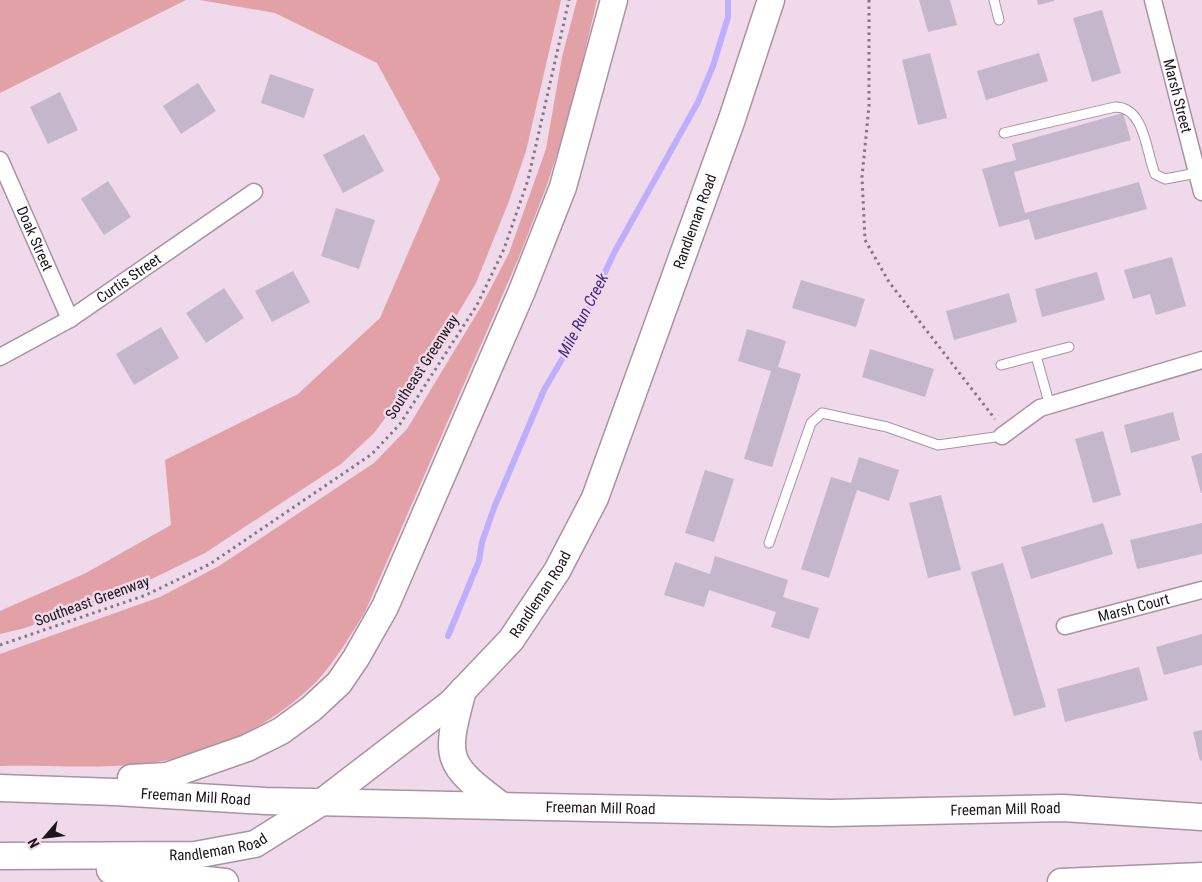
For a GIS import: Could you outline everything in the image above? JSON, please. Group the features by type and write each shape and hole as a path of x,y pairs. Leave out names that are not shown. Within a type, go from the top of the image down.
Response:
{"main road":[{"path":"0,786 167,776 247,748 281,731 311,709 339,683 386,607 525,282 563,187 614,0"},
{"name":"Randleman Road","path":"0,857 195,855 255,844 322,802 452,703 511,640 557,571 595,498 729,128 771,0"},
{"path":"463,690 453,726 450,748 458,768 473,784 502,806"},
{"name":"Freeman Mill Road","path":"0,786 322,802 832,813 1063,808 1202,817"},
{"path":"0,857 225,882"},
{"path":"1061,882 1202,876"}],"street":[{"name":"Marsh Street","path":"1154,0 1202,192"},
{"name":"Doak Street","path":"0,160 70,319"},
{"name":"Curtis Street","path":"0,357 70,319 254,192"},
{"path":"1004,434 1045,407 1202,360"},
{"name":"Marsh Court","path":"1065,626 1202,590"}],"lane":[{"path":"994,0 999,20"},
{"path":"1004,133 1115,107 1125,107 1133,112 1139,122 1155,174 1165,179 1197,173"},
{"path":"1001,365 1069,347"},
{"path":"1036,356 1045,407"},
{"path":"769,543 811,423 822,412 887,428 938,445 1004,434"}],"path":[{"name":"Southeast Greenway","path":"0,645 146,595 210,564 372,454 400,424 477,305 504,249 528,180 569,0"},
{"path":"869,0 869,106 862,177 865,240 889,282 1004,434"}],"shaded area":[{"path":"0,0 186,0 0,93"},
{"path":"200,0 561,0 526,151 509,201 476,283 433,355 374,433 341,464 205,553 133,588 25,628 0,634 0,611 86,573 171,525 165,460 298,394 380,318 440,179 377,63 275,13"},
{"path":"577,0 597,0 572,107 547,185 519,257 365,612 330,665 299,698 279,713 237,738 190,755 166,761 124,765 89,767 0,766 0,654 160,597 219,566 374,463 407,429 482,305 509,253 546,149 562,57"}],"building":[{"path":"919,0 950,0 957,25 928,32"},
{"path":"1037,0 1054,0 1054,1 1038,5"},
{"path":"1102,10 1121,73 1092,82 1073,18"},
{"path":"930,53 947,118 918,125 902,60"},
{"path":"1039,53 1048,81 986,100 977,71"},
{"path":"270,74 314,89 304,118 261,103"},
{"path":"198,83 216,111 181,134 163,106"},
{"path":"60,92 78,130 48,144 30,107"},
{"path":"1123,113 1131,140 1014,172 1025,213 1139,182 1147,209 1035,240 1029,219 999,227 982,169 1016,160 1012,144"},
{"path":"364,134 384,171 343,193 323,155"},
{"path":"108,181 131,217 104,235 81,199"},
{"path":"336,208 375,220 359,269 321,256"},
{"path":"1172,257 1186,306 1156,315 1150,294 1133,299 1124,270"},
{"path":"293,271 310,302 272,322 255,291"},
{"path":"1097,272 1105,300 1042,317 1035,289"},
{"path":"801,280 865,299 856,327 792,308"},
{"path":"224,288 244,318 206,343 186,313"},
{"path":"1009,293 1017,322 954,340 946,311"},
{"path":"161,327 179,358 134,385 116,354"},
{"path":"747,329 786,341 778,367 801,374 772,467 744,459 771,371 738,361"},
{"path":"870,349 934,369 925,397 862,377"},
{"path":"1173,412 1180,440 1131,453 1124,425"},
{"path":"1103,431 1121,495 1093,503 1075,439"},
{"path":"1202,453 1202,493 1201,493 1191,456"},
{"path":"859,457 899,470 889,501 857,490 829,578 801,569 831,477 851,483"},
{"path":"705,470 734,479 714,542 685,533"},
{"path":"941,495 961,570 928,578 909,503"},
{"path":"1103,523 1113,554 1031,579 1021,547"},
{"path":"1202,523 1202,554 1137,569 1130,540"},
{"path":"715,556 788,580 783,597 819,608 809,639 771,627 776,612 709,590 704,607 664,595 675,562 710,574"},
{"path":"1003,563 1046,707 1014,716 971,572"},
{"path":"1202,634 1202,665 1164,675 1156,647"},
{"path":"1139,667 1148,700 1065,722 1057,689"},
{"path":"1202,730 1202,760 1200,761 1193,732"}],"waterway":[{"name":"Mile Run Creek","path":"448,636 479,561 482,542 494,508 544,390 575,337 614,253 698,102 713,66 728,17 728,0"}]}
